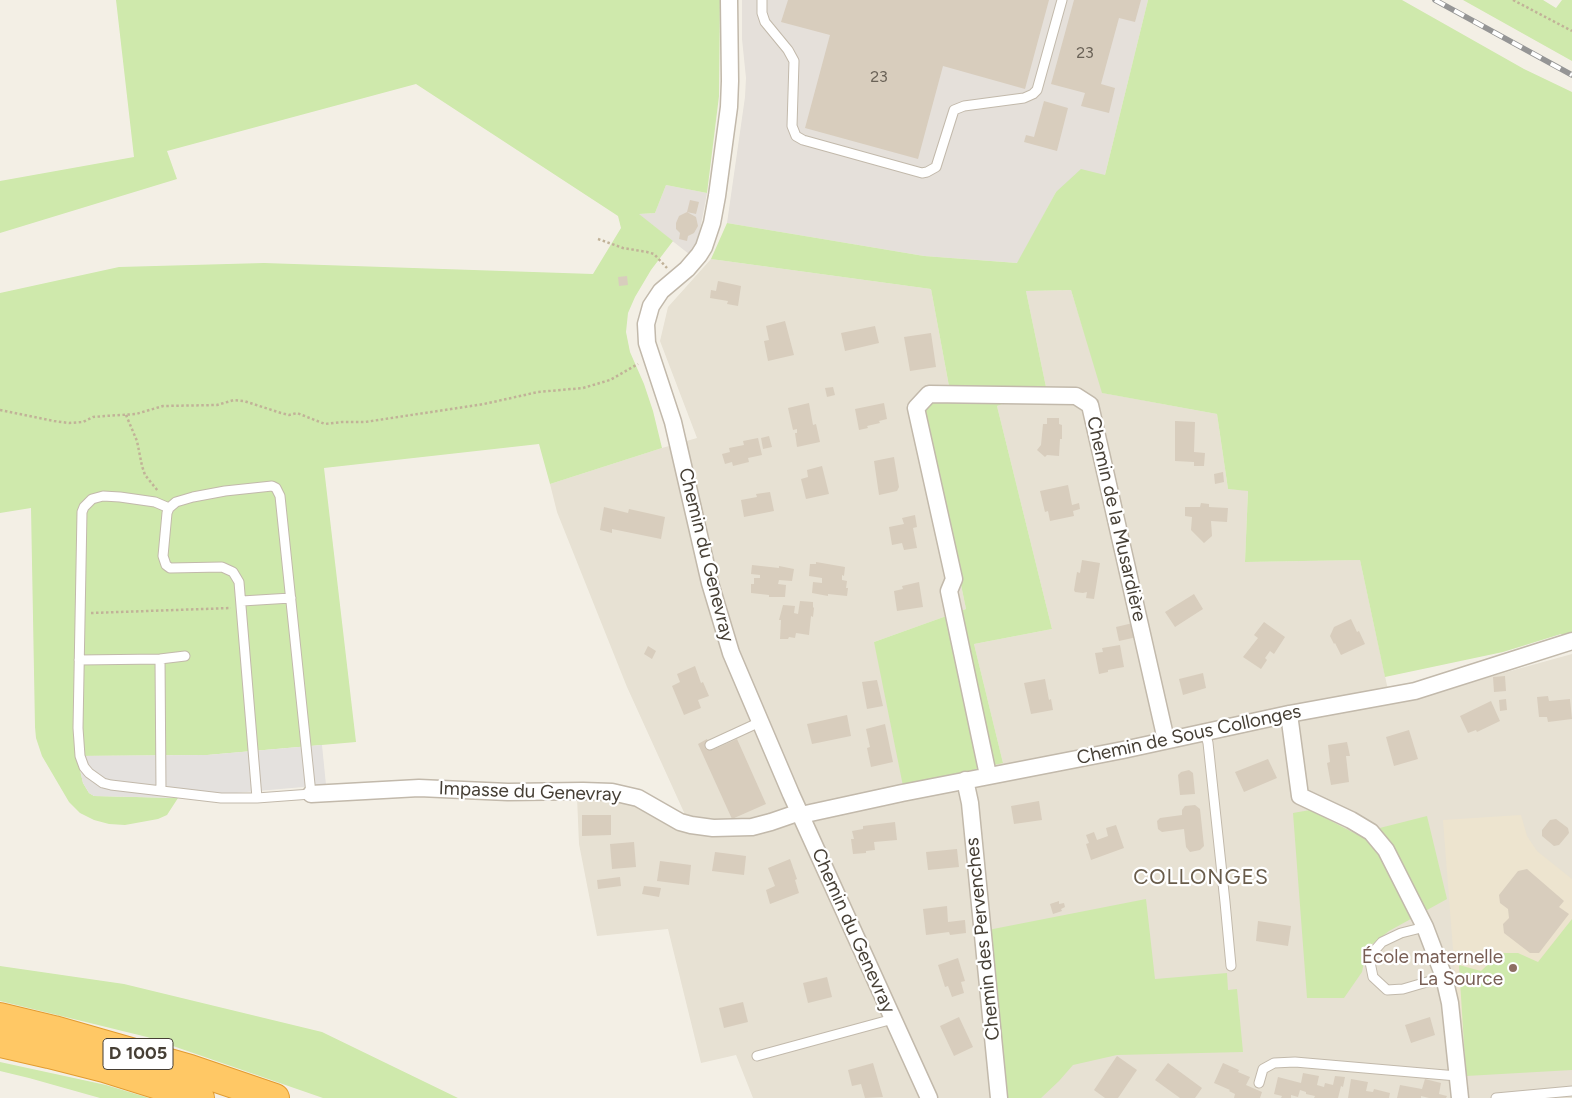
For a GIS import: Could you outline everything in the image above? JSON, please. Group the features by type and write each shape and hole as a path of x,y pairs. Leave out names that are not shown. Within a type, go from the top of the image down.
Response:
{"highway":[{"name":"D 1005","path":"0,1017 190,1068 275,1098"},
{"name":"D 1005","path":"0,1043 104,1068 200,1098"}],"street":[{"name":"Chemin du Genevray","path":"729,0 729,107 714,211 704,247 694,262 661,291 656,299 648,315 647,343 673,422 702,552 718,615 731,653 760,722 929,1098"},
{"name":"Chemin de la Musardière","path":"988,775 949,591 954,579 916,408 929,394 1076,396 1090,405 1166,740"},
{"name":"Chemin de Sous Collonges","path":"801,814 988,775 1124,750 1290,714 1416,691 1572,641"},
{"path":"1290,714 1300,796 1351,820 1370,832 1386,850 1425,927 1444,977 1450,1003 1460,1098"},
{"name":"Chemin des Pervenches","path":"965,780 970,804 999,1098"},
{"name":"Impasse du Genevray","path":"311,794 419,788 508,792 598,791 625,794 638,798 680,822 714,828 752,827 801,814"}],"lane":[{"path":"762,0 762,13 765,22 788,50 794,61 792,126 796,136 802,140 922,173 932,171 938,163 954,110 964,106 1024,98 1037,90 1062,0"},
{"path":"169,508 155,502 112,496 97,497 84,507 82,518 79,660 78,741 80,756 89,773 103,783 221,798 257,798 311,794 280,496 276,488 268,486 225,491 180,500 169,508 166,518 163,556 166,566 175,569 216,566 228,569 237,576 240,582 257,798"},
{"path":"242,604 291,598"},
{"path":"79,660 160,659 185,656"},
{"path":"160,659 161,791"},
{"path":"710,745 760,722"},
{"path":"1205,732 1208,743 1231,966"},
{"path":"1425,927 1401,933 1382,942 1375,950 1370,962 1373,977 1387,990 1403,989 1444,977"},
{"path":"757,1056 893,1019"},
{"path":"1259,1083 1264,1069 1274,1063 1295,1062 1457,1076"},
{"path":"1496,1098 1572,1090"}],"path":[{"path":"1514,0 1572,32"},
{"path":"598,238 623,248 654,254 661,260 675,279"},
{"path":"0,410 54,422 69,423 83,422 93,417 136,414 163,406 217,405 234,400 244,401 289,415 297,413 325,424 384,420 484,404 538,392 597,385 623,374 651,355"},
{"path":"126,415 137,441 145,475 164,498 169,508"},
{"path":"80,613 242,604"}],"shaded area":[{"path":"742,0 1148,0 1105,175 1056,192 1018,263 924,256 727,223 745,97 746,78 742,39"},
{"path":"666,185 707,193 698,240 689,254 638,214 655,213"},
{"path":"711,259 931,289 949,386 925,409 966,609 874,642 1003,763 974,644 1052,629 997,406 1046,387 1026,291 1071,290 1103,393 1217,414 1228,489 1248,490 1245,562 1360,560 1391,704 1572,654 1572,1098 753,1098 736,1055 701,1063 668,929 597,936 579,844 577,797 609,797 687,819 627,687 557,512 550,484 697,438 660,341 668,307"},
{"path":"322,745 326,785 178,798 94,796 89,793 83,783 77,756 207,755"},
{"name":"École maternelle La Source","path":"1521,815 1527,836 1537,851 1572,879 1572,1056 1462,1066 1443,820"}],"green space":[{"path":"116,0 720,0 719,96 707,193 666,185 655,213 639,214 673,241 651,270 635,297 628,313 626,332 630,352 653,411 662,448 550,484 539,444 324,468 356,742 207,755 77,756 83,783 89,793 94,796 178,798 167,815 158,819 125,825 109,824 94,820 80,813 69,802 42,756 36,738 31,508 0,513 0,293 119,267 264,263 593,274 621,228 618,216 416,84 167,151 177,179 0,233 0,181 134,157"},
{"path":"1148,0 1402,0 1524,69 1572,92 1572,644 1561,634 1503,652 1385,677 1360,560 1245,562 1248,491 1228,489 1217,414 1102,393 1071,290 1026,291 1046,387 997,406 1052,629 974,644 1003,763 903,786 874,642 966,609 925,409 949,386 931,289 711,259 727,223 924,256 1017,263 1056,192 1081,169 1105,175"},
{"path":"1463,0 1543,0 1556,8 1562,0 1572,0 1572,61"},
{"path":"1310,810 1356,834 1427,816 1447,899 1389,931 1367,948 1362,972 1344,998 1307,998 1293,813"},
{"path":"1146,899 1155,979 1227,973 1228,990 1237,989 1243,1052 1117,1055 1073,1065 1041,1098 1005,1098 988,930"},
{"path":"1572,919 1572,1070 1466,1076 1459,965 1481,971 1500,953 1518,953 1538,962"},
{"path":"0,966 124,984 322,1032 458,1098 323,1098 147,1037 0,1001"},
{"path":"0,1062 106,1085 149,1098 100,1098 0,1071"}],"building":[{"path":"788,0 1049,0 1025,89 943,66 918,159 805,128 830,35 781,22"},
{"path":"1074,0 1141,0 1135,22 1119,18 1101,84 1115,88 1109,113 1081,106 1085,93 1051,84"},
{"path":"1044,101 1068,108 1057,151 1024,142 1026,135 1034,137"},
{"path":"690,200 699,202 696,214 687,212"},
{"path":"687,212 696,217 698,226 694,233 688,236 687,241 679,239 680,233 676,229 676,223 679,216"},
{"path":"627,276 628,285 619,286 618,277"},
{"path":"718,281 741,286 738,306 727,304 728,301 710,298 711,290 716,291"},
{"path":"785,321 794,355 768,361 764,341 769,340 766,326"},
{"path":"875,326 879,343 845,351 841,333"},
{"path":"931,333 936,367 910,371 904,337"},
{"path":"833,387 835,395 827,397 825,388"},
{"path":"809,403 813,425 816,424 820,442 797,447 795,433 797,433 797,429 793,430 788,408"},
{"path":"884,403 887,419 859,430 855,409"},
{"path":"1047,418 1059,418 1059,424 1062,425 1059,456 1047,455 1045,457 1037,450 1041,445 1043,424 1047,424"},
{"path":"1175,421 1195,422 1194,452 1205,453 1204,466 1194,466 1194,462 1175,461"},
{"path":"769,436 772,447 763,449 761,438"},
{"path":"758,438 762,455 748,458 749,462 733,466 732,462 725,464 722,454 730,452 729,448 744,445 743,441"},
{"path":"894,457 899,487 897,491 879,495 874,461"},
{"path":"822,466 829,494 806,499 801,479 808,477 807,470"},
{"path":"1223,472 1224,482 1215,484 1214,474"},
{"path":"1068,485 1072,505 1079,503 1080,509 1073,511 1074,516 1050,521 1048,511 1045,512 1040,491"},
{"path":"770,492 774,511 744,517 741,500 757,497 756,494"},
{"path":"1201,503 1209,504 1209,507 1228,508 1227,522 1211,521 1212,536 1204,543 1191,530 1192,517 1185,516 1185,507 1200,507"},
{"path":"604,507 628,513 629,509 665,517 661,539 612,529 612,533 600,530"},
{"path":"915,515 917,527 913,528 917,548 904,550 902,543 892,545 889,527 904,524 902,518"},
{"path":"1082,560 1100,563 1094,599 1086,598 1087,592 1075,592 1074,590 1077,572 1080,573"},
{"path":"816,562 845,567 842,580 847,581 847,596 828,594 828,596 812,593 813,582 822,583 822,578 809,576 810,564 816,564"},
{"path":"752,565 779,568 779,566 794,569 792,581 779,580 778,584 786,585 785,597 769,597 769,595 751,593 751,584 754,584 754,578 760,578 760,575 751,574"},
{"path":"919,582 923,607 897,611 894,591 903,589 902,586"},
{"path":"1194,594 1203,609 1175,627 1165,612"},
{"path":"800,601 813,602 813,617 811,616 809,635 796,633 795,638 780,639 781,620 779,620 783,605 795,606 794,613 798,614"},
{"path":"1351,619 1365,644 1341,655 1330,636 1334,627"},
{"path":"1264,622 1285,637 1274,654 1270,651 1261,669 1243,657 1258,638 1254,635"},
{"path":"1133,623 1137,637 1119,641 1116,627"},
{"path":"1120,645 1124,667 1099,674 1095,653 1103,652 1102,648"},
{"path":"648,646 656,651 652,659 644,654"},
{"path":"695,666 701,683 703,682 709,696 698,700 701,708 684,715 672,686 680,682 677,674"},
{"path":"1203,673 1206,688 1183,695 1179,679"},
{"path":"1505,676 1506,691 1494,692 1493,677"},
{"path":"1045,679 1053,710 1031,714 1024,683"},
{"path":"877,680 883,706 867,709 862,682"},
{"path":"1548,696 1549,701 1570,699 1572,719 1548,722 1547,717 1539,717 1537,697"},
{"path":"1506,699 1507,710 1500,711 1499,700"},
{"path":"1491,701 1500,721 1477,732 1476,730 1468,733 1460,716"},
{"path":"847,715 851,736 812,744 807,724"},
{"path":"885,724 893,762 871,767 867,748 870,747 866,729"},
{"path":"1409,730 1418,759 1394,766 1386,737"},
{"path":"707,739 712,750 737,739 766,804 732,819 698,744"},
{"path":"1347,742 1350,756 1346,756 1349,782 1331,785 1327,763 1330,762 1328,745"},
{"path":"1268,759 1277,778 1244,792 1235,772"},
{"path":"1189,770 1193,773 1195,794 1180,795 1178,775"},
{"path":"1039,801 1042,820 1014,824 1011,806"},
{"path":"1195,805 1200,809 1204,846 1200,850 1190,852 1186,847 1184,829 1162,832 1158,829 1157,821 1160,818 1182,815 1182,810 1185,806"},
{"path":"582,815 611,815 611,835 582,836"},
{"path":"1556,819 1568,828 1569,833 1559,845 1554,846 1542,836 1542,830 1550,820"},
{"path":"895,822 897,840 874,842 875,850 853,854 851,839 854,839 852,831 863,829 863,826"},
{"path":"1116,825 1124,848 1091,860 1086,844 1089,843 1086,835 1094,832 1097,840 1108,836 1106,828"},
{"path":"634,842 636,867 612,869 610,844"},
{"path":"957,849 959,867 928,870 926,852"},
{"path":"715,852 746,856 744,875 712,871"},
{"path":"790,859 797,879 795,880 799,893 770,904 766,890 775,886 768,868"},
{"path":"660,861 691,865 689,885 657,881"},
{"path":"1527,869 1564,901 1559,907 1569,914 1539,953 1530,953 1504,933 1503,924 1509,918 1508,909 1500,903 1499,895 1518,871"},
{"path":"620,877 621,886 598,889 597,880"},
{"path":"644,886 661,888 659,897 642,894"},
{"path":"1059,901 1059,904 1064,903 1065,907 1061,909 1062,911 1053,914 1050,904"},
{"path":"947,906 948,922 965,920 966,933 950,935 949,932 926,935 923,909"},
{"path":"1258,921 1291,926 1288,946 1256,941"},
{"path":"958,958 965,981 961,982 964,993 952,997 948,986 945,987 938,965"},
{"path":"827,977 832,997 808,1003 803,983"},
{"path":"743,1002 748,1022 724,1028 719,1008"},
{"path":"959,1017 973,1047 954,1056 940,1026"},
{"path":"1430,1017 1435,1035 1411,1043 1405,1025"},
{"path":"1117,1056 1137,1070 1118,1098 1105,1098 1094,1090"},
{"path":"873,1063 883,1097 865,1098 861,1084 852,1086 848,1070"},
{"path":"1168,1063 1202,1088 1195,1098 1180,1098 1155,1080"},
{"path":"1223,1063 1250,1077 1246,1085 1262,1092 1260,1098 1234,1098 1235,1094 1230,1090 1214,1083"},
{"path":"1303,1073 1319,1076 1317,1085 1324,1087 1325,1083 1333,1085 1335,1076 1345,1077 1338,1098 1314,1098 1315,1096 1300,1090 1298,1097 1291,1095 1291,1098 1281,1098 1282,1096 1274,1094 1278,1077 1301,1083"},
{"path":"1351,1079 1368,1082 1366,1091 1373,1092 1374,1089 1390,1093 1389,1098 1348,1098"},
{"path":"1425,1079 1441,1083 1439,1094 1447,1096 1446,1098 1421,1096 1421,1098 1397,1098 1400,1085 1422,1089"}],"railway":[{"path":"1435,0 1572,75"}],"place":[{"name":"École maternelle La Source","path":"1513,968"}],"district":[{"name":"COLLONGES","path":"1201,878"}]}
